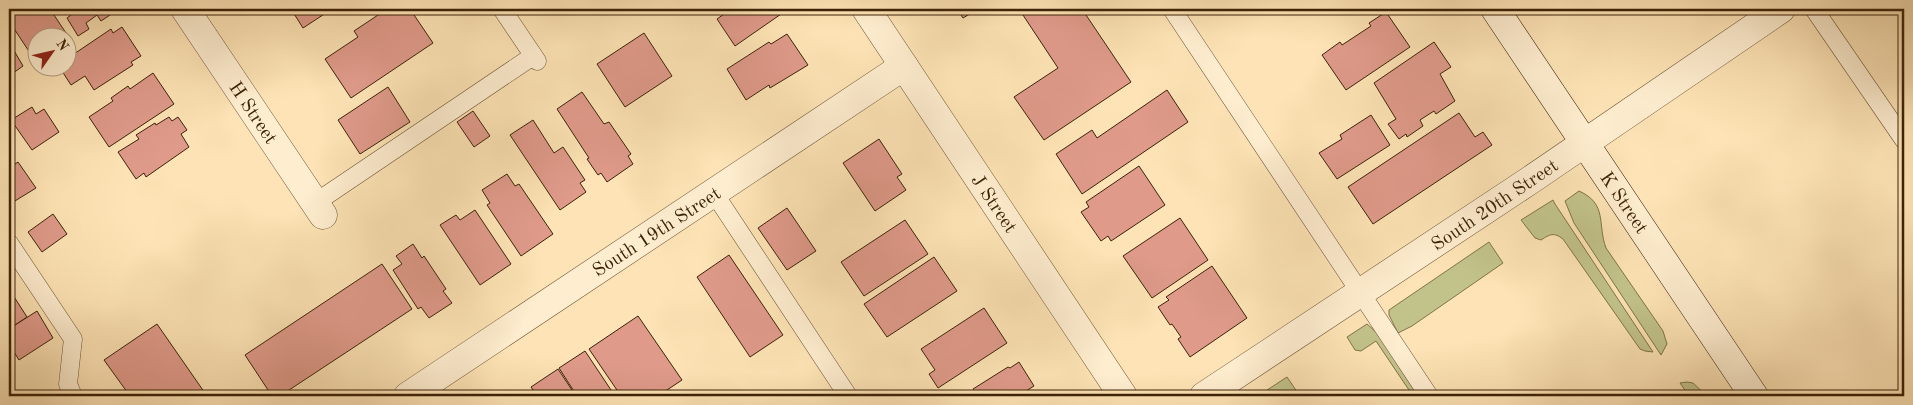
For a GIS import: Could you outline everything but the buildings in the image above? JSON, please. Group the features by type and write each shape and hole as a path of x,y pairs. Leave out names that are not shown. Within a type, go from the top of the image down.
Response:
{"street":[{"name":"H Street","path":"185,9 319,209"},
{"name":"J Street","path":"866,9 1123,396"},
{"name":"K Street","path":"1495,9 1754,396"},
{"name":"South 20th Street","path":"1204,396 1585,143 1781,9"},
{"name":"South 19th Street","path":"408,396 904,66"}],"lane":[{"path":"319,209 535,59 502,9"},
{"path":"1172,9 1429,396"},
{"path":"1814,9 1904,140"},
{"path":"714,193 846,396"},
{"path":"9,243 72,339 68,384 74,396"}],"green space":[{"path":"1579,191 1588,196 1598,208 1606,248 1663,331 1667,344 1661,355 1574,223 1565,201"},
{"path":"1553,200 1653,352 1640,349 1563,239 1557,235 1550,235 1541,240 1535,238 1521,220"},
{"path":"1489,242 1503,263 1412,326 1398,333 1389,315 1389,310"},
{"path":"1367,324 1378,334 1418,396 1413,396 1376,341 1361,351 1355,350 1347,337"},
{"path":"1287,377 1300,396 1258,396"},
{"path":"1680,383 1693,383 1707,396 1689,396"}]}
